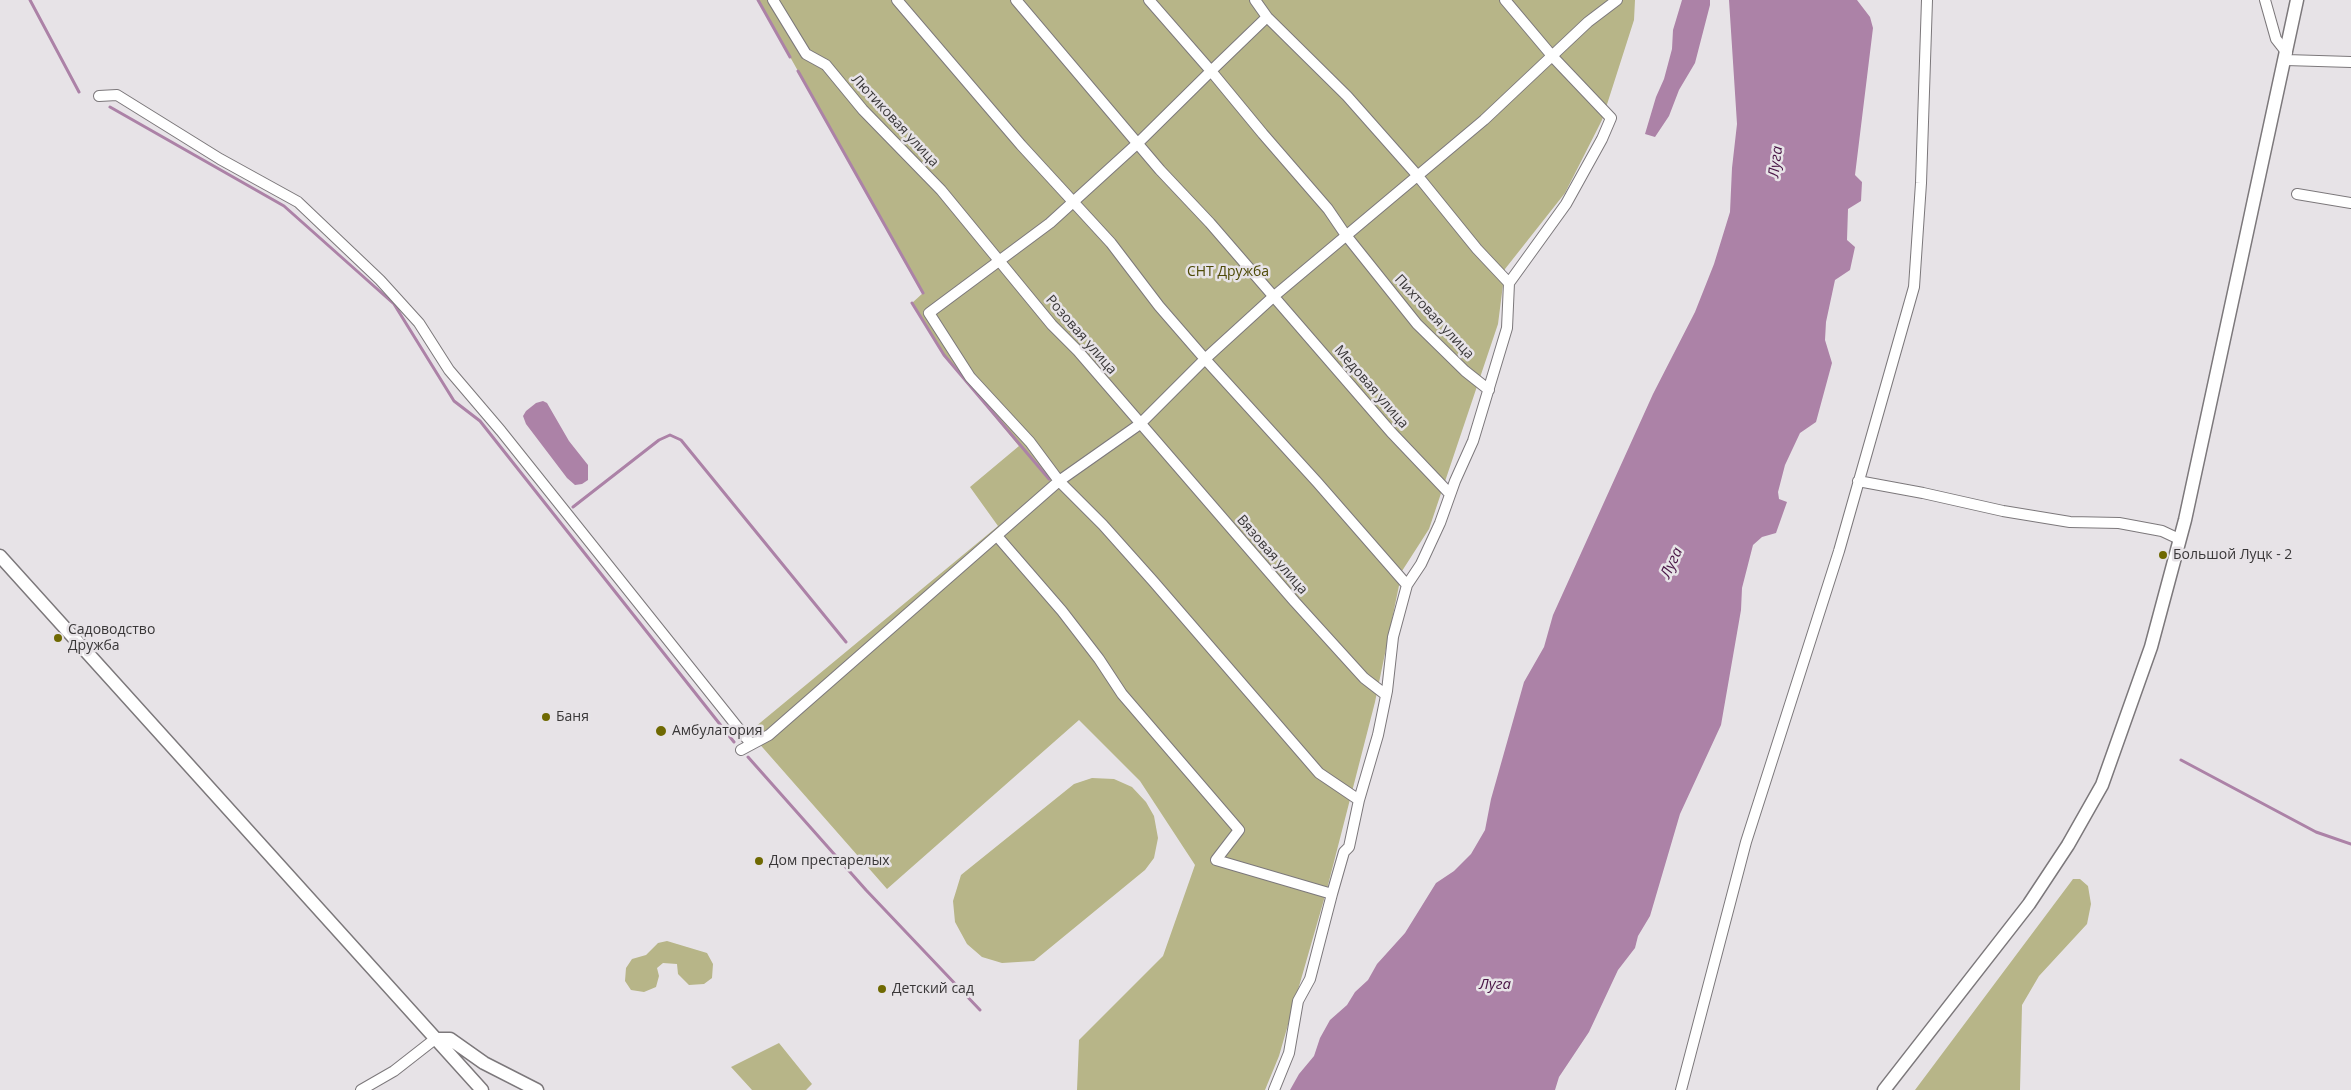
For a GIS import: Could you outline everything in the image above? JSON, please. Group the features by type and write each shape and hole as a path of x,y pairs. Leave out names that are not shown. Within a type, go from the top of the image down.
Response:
{"street":[{"name":"Лютиковая улица","path":"773,0 806,54 826,65 863,110 941,190 1000,261"},
{"path":"897,0 1021,145 1074,202 1205,359 1317,482 1407,585"},
{"name":"Медовая улица","path":"1016,0 1050,43 1139,142 1160,170 1210,223 1391,432 1450,494"},
{"name":"Пихтовая улица","path":"1150,0 1328,209 1345,234 1417,324 1465,371 1489,390"},
{"path":"1255,0 1267,17 1347,96 1417,175 1471,242 1509,283"},
{"path":"1274,1090 1289,1054 1298,1001 1310,980 1344,852 1349,847 1359,800 1378,735 1386,695 1393,637 1407,585 1421,564 1440,523 1450,494 1473,441 1507,328 1509,283 1566,204 1593,156 1611,118 1553,57 1505,0"},
{"path":"741,750 769,735 1058,481 1141,426 1205,359 1273,297 1345,234 1484,120 1588,22 1617,0"},
{"path":"1681,1090 1746,842 1839,551 1914,287 1921,175 1927,0"},
{"path":"2265,0 2276,39 2286,56"},
{"path":"1884,1090 2029,904 2068,845 2102,785 2151,647 2180,539 2297,0"},
{"path":"1267,17 1139,142 1074,202 1000,261 929,313 970,377 1030,442 1058,481 1103,525 1319,773 1359,800"},
{"path":"2286,56 2351,62"},
{"path":"99,96 117,95 220,159 298,202 380,280 419,323 450,370 751,744"},
{"path":"2296,194 2351,203"},
{"name":"Розовая улица","path":"1000,261 1052,325 1078,351 1141,426"},
{"name":"Вязовая улица","path":"1141,426 1333,645 1364,678 1386,695"},
{"path":"1858,482 2032,516 2070,522 2119,523 2162,530 2180,539"},
{"path":"997,536 1062,611 1100,659 1122,694 1239,830 1216,860 1332,894"},
{"path":"0,556 482,1090"},
{"path":"361,1090 394,1071 435,1039 450,1039 484,1063 537,1090"}],"green space":[{"name":"СНТ Дружба","path":"758,0 1635,0 1634,20 1602,120 1565,193 1505,269 1498,324 1429,529 1402,571 1375,702 1327,889 1279,1056 1265,1090 1077,1090 1079,1040 1163,956 1195,865 1140,781 1079,720 887,889 749,732 998,526 970,487 1019,446 944,355 912,303 923,293"},
{"path":"1092,778 1114,779 1132,787 1146,802 1154,816 1158,838 1154,858 1145,870 1034,961 1002,963 982,957 967,944 955,922 953,901 961,875 1074,784"},
{"path":"2073,879 2080,879 2088,886 2091,904 2087,924 2039,976 2022,1005 2020,1090 1915,1090"},
{"path":"667,941 707,953 713,964 712,978 704,984 689,985 678,974 677,964 663,963 657,968 659,976 656,987 644,992 631,990 625,981 626,968 632,959 646,955 658,943"},
{"path":"779,1043 812,1084 806,1090 752,1090 731,1067"}],"water":[{"path":"1682,0 1710,0 1710,5 1695,63 1679,90 1669,116 1655,137 1645,134 1656,97 1664,79 1672,49 1673,30"},
{"name":"Луга","path":"1729,0 1857,0 1870,17 1873,28 1855,175 1862,182 1861,201 1848,209 1847,240 1855,247 1850,270 1835,280 1826,322 1825,340 1832,363 1816,422 1800,433 1785,465 1778,492 1779,499 1787,502 1776,533 1762,537 1753,545 1742,588 1741,610 1721,725 1680,814 1650,916 1638,936 1635,948 1618,970 1589,1032 1559,1077 1555,1090 1290,1090 1299,1074 1314,1056 1320,1038 1330,1020 1347,1005 1355,992 1368,980 1377,964 1405,933 1436,883 1454,871 1471,854 1485,830 1491,799 1524,682 1544,647 1553,615 1653,394 1695,312 1714,264 1730,212 1737,124"},
{"path":"543,401 547,403 569,441 588,465 588,480 582,484 575,485 567,478 526,424 523,416 526,411 536,403"}],"waterway":[{"path":"30,0 79,92"},
{"path":"758,0 790,57"},
{"path":"798,71 923,293"},
{"path":"110,107 284,206 394,304 454,401 480,421 734,742"},
{"path":"912,303 944,355 1049,479"},
{"path":"573,507 659,440 670,435 681,440 846,642"},
{"path":"748,757 866,890 980,1010"},
{"path":"2181,760 2316,832 2351,844"}],"place":[{"name":"Большой Луцк - 2","path":"2163,555"},
{"name":"Садоводство Дружба","path":"58,638"},
{"name":"Баня","path":"546,717"},
{"name":"Амбулатория","path":"661,731"},
{"name":"Дом престарелых","path":"759,861"},
{"name":"Детский сад","path":"882,989"}]}
